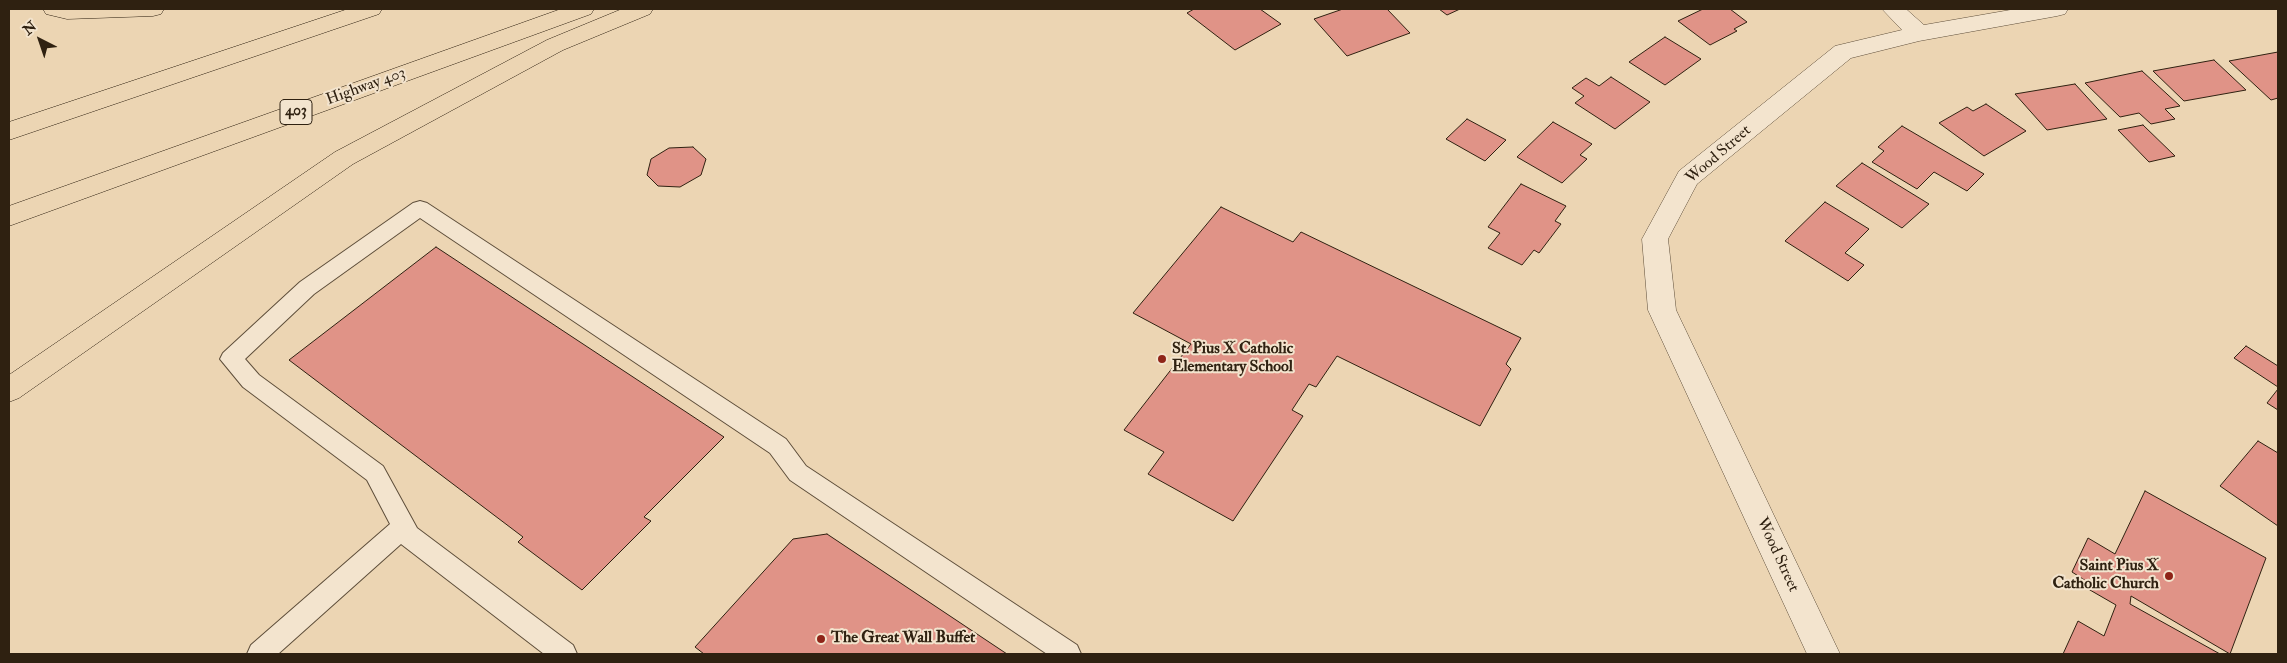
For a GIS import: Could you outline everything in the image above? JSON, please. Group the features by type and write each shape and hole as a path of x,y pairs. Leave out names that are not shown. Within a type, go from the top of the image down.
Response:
{"highway":[{"path":"54,9 66,12 153,9"},
{"path":"9,131 371,9"},
{"name":"Highway 403","path":"9,216 583,9"},
{"path":"9,390 344,158 555,44 642,9"}],"street":[{"path":"1893,9 1919,33"},
{"name":"Wood Street","path":"1824,654 1662,310 1655,239 1688,178 1843,52 1919,33 2057,9"}],"lane":[{"path":"564,654 409,536 375,473 251,381 231,359 307,288 420,208 778,446 798,473 1068,654"},
{"path":"260,654 404,526"}],"building":[{"path":"1194,9 1260,9 1281,24 1235,50 1187,13"},
{"path":"1343,9 1387,9 1410,33 1347,56 1314,19"},
{"path":"1439,9 1460,9 1447,15"},
{"path":"1703,9 1730,9 1747,22 1734,29 1737,31 1710,45 1678,21"},
{"path":"1665,37 1701,59 1665,85 1629,62"},
{"path":"2278,52 2278,98 2271,100 2229,61"},
{"path":"2214,60 2246,90 2184,101 2153,71"},
{"path":"2142,71 2180,106 2165,109 2175,119 2151,124 2139,113 2120,117 2085,83"},
{"path":"1611,77 1650,102 1615,129 1575,103 1584,96 1572,88 1586,78 1599,86"},
{"path":"2075,84 2107,119 2047,130 2015,94"},
{"path":"1986,104 2026,131 1984,156 1939,123 1967,107 1973,111"},
{"path":"1467,119 1506,140 1485,161 1446,139"},
{"path":"1553,122 1592,144 1580,155 1587,159 1562,183 1517,157"},
{"path":"2143,125 2175,156 2149,162 2118,130"},
{"path":"1902,126 1984,174 1967,191 1934,172 1917,189 1872,162 1884,151 1878,147"},
{"path":"693,147 706,159 701,175 680,187 658,186 647,175 651,159 669,148"},
{"path":"1862,163 1929,204 1902,228 1836,186"},
{"path":"1521,184 1566,206 1555,221 1561,224 1539,253 1534,250 1522,265 1488,248 1500,233 1488,227"},
{"path":"1825,202 1869,229 1845,253 1864,265 1848,281 1785,241"},
{"path":"1221,207 1293,242 1301,232 1521,338 1506,364 1511,369 1480,426 1337,356 1316,387 1309,384 1292,410 1303,416 1233,521 1148,474 1164,452 1124,430 1191,344 1133,313"},
{"path":"436,247 724,437 644,517 651,521 582,590 518,542 523,537 289,360"},
{"path":"2246,346 2278,366 2278,387 2234,358"},
{"path":"2278,389 2278,410 2267,403"},
{"path":"2258,441 2278,453 2278,526 2220,486"},
{"name":"Saint Pius X Catholic Church","path":"2145,491 2266,558 2230,654 2131,596 2130,604 2220,654 2063,654 2078,621 2104,636 2116,605 2083,586 2086,581 2072,572 2088,538 2115,554"},
{"path":"827,534 1007,654 704,654 695,647 793,539"}],"place":[{"name":"St. Pius X Catholic Elementary School","path":"1162,359"},
{"name":"Saint Pius X Catholic Church","path":"2169,576"},
{"name":"The Great Wall Buffet","path":"821,639"}]}
